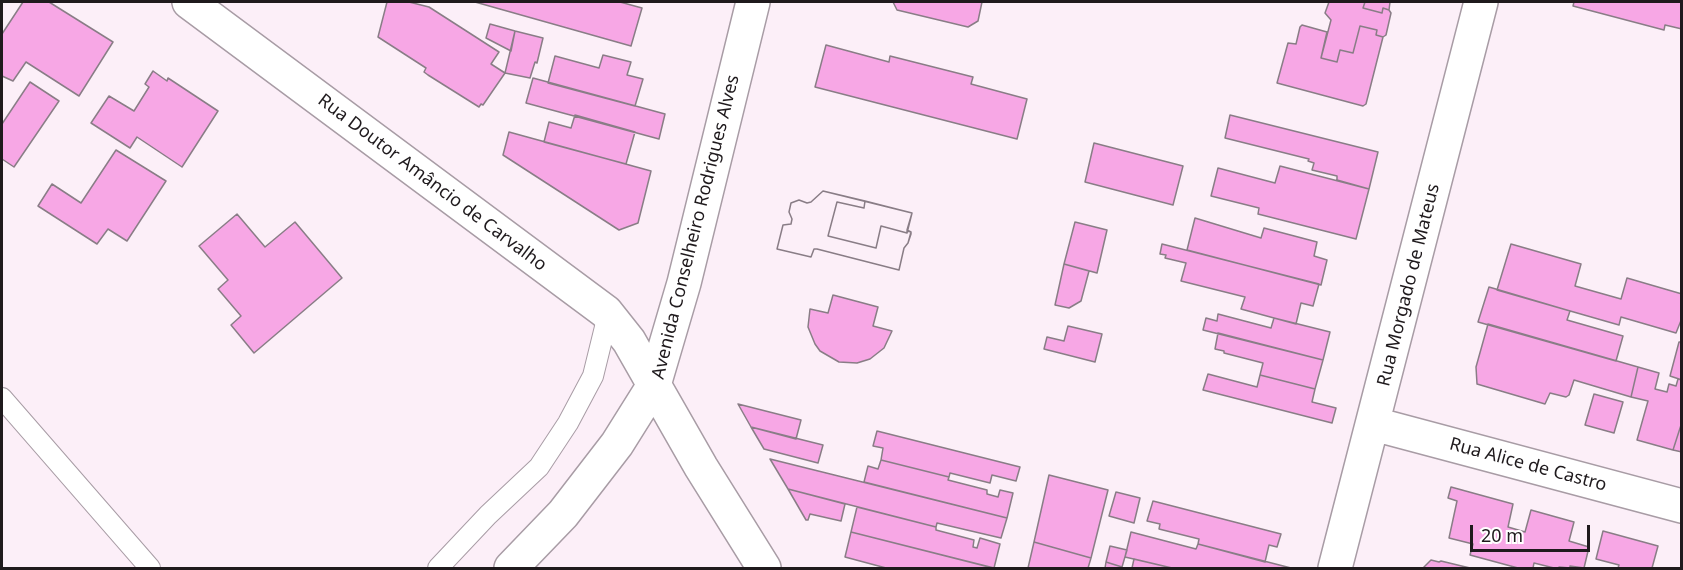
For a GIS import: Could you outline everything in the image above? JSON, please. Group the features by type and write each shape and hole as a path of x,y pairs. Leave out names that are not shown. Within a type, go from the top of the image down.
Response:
{"street":[{"name":"Rua Doutor Amâncio de Carvalho","path":"189,2 608,315 629,341 654,385"},
{"name":"Avenida Conselheiro Rodrigues Alves","path":"753,2 684,284 654,385 700,467 764,568"},
{"name":"Rua Morgado de Mateus","path":"1335,568 1481,2"},
{"path":"511,568 563,514 617,444 654,385"},
{"name":"Rua Alice de Castro","path":"1374,424 1682,506"}],"lane":[{"path":"438,568 488,515 539,467 568,423 593,376 608,315"},
{"path":"2,398 150,568"}],"building":[{"path":"23,2 49,2 113,42 79,96 26,62 13,81 2,76 2,34"},
{"path":"387,2 409,2 429,7 499,52 491,64 505,73 483,105 479,107 428,75 424,72 426,68 378,37"},
{"path":"475,2 620,2 642,8 631,46"},
{"path":"893,2 982,2 978,21 968,27 897,10"},
{"path":"1329,2 1365,2 1363,8 1382,13 1383,8 1389,10 1391,13 1386,35 1383,37 1376,35 1377,30 1360,26 1353,53 1340,50 1337,62 1321,58 1331,20 1325,13"},
{"path":"1365,2 1390,2 1389,10 1383,8 1382,13 1363,8"},
{"path":"1574,2 1682,2 1682,29 1665,25 1664,30 1573,6"},
{"path":"490,24 515,31 511,51 486,38"},
{"path":"1302,25 1327,32 1321,58 1337,62 1340,50 1353,53 1360,26 1377,30 1376,35 1383,37 1366,104 1363,106 1277,83 1288,43 1296,44"},
{"path":"515,31 543,38 537,63 535,62 530,78 505,73"},
{"path":"826,45 889,62 890,56 973,77 971,84 1027,99 1017,139 815,87"},
{"path":"603,55 631,62 627,75 643,79 635,106 548,83 555,56 599,68"},
{"path":"153,71 167,81 168,78 218,111 182,167 137,137 130,148 91,123 109,96 134,111 149,87 145,84"},
{"path":"533,78 665,114 659,139 526,103"},
{"path":"30,82 59,101 14,167 2,159 2,124"},
{"path":"575,115 635,132 626,164 544,142 549,122 571,128"},
{"path":"1230,115 1378,152 1369,189 1337,180 1337,176 1312,170 1314,163 1308,161 1309,159 1225,138"},
{"path":"509,132 651,171 638,223 619,230 503,155"},
{"path":"1094,143 1183,166 1173,205 1085,182"},
{"path":"116,150 166,181 127,241 108,229 97,244 38,206 52,184 81,203"},
{"path":"1280,166 1369,189 1356,239 1258,214 1259,208 1211,196 1218,168 1275,183"},
{"path":"823,191 865,201 864,208 837,202 828,236 876,248 881,226 911,232 904,248 899,270 817,249 814,249 811,257 777,249 783,225 791,224 792,219 789,212 791,203 799,200 811,202"},
{"path":"823,191 912,213 907,230 911,234 904,248 899,270 817,249 814,249 811,257 777,249 783,225 791,224 792,219 789,212 791,203 799,200 811,202"},
{"path":"865,201 912,213 907,233 881,226 876,248 828,236 837,202 864,208"},
{"path":"237,214 265,247 295,222 342,278 254,353 231,325 241,316 218,289 228,280 199,246"},
{"path":"1195,218 1261,238 1264,228 1317,242 1314,256 1327,260 1321,285 1187,250"},
{"path":"1075,222 1107,230 1097,273 1064,264"},
{"path":"1162,244 1319,284 1313,306 1301,303 1296,324 1241,309 1245,297 1181,281 1186,263 1165,258 1166,255 1160,254"},
{"path":"1511,244 1581,264 1575,286 1621,299 1627,278 1682,294 1682,318 1676,333 1621,317 1619,325 1497,290"},
{"path":"1064,264 1089,271 1081,301 1069,308 1055,305"},
{"path":"1489,287 1570,311 1567,320 1623,336 1616,361 1478,322"},
{"path":"833,295 878,307 873,326 892,331 884,348 870,359 857,363 839,362 820,351 815,344 808,327 810,309 828,313"},
{"path":"1218,314 1271,328 1274,318 1330,332 1323,360 1203,330 1206,318 1217,321"},
{"path":"1488,324 1638,367 1631,397 1574,380 1569,395 1566,397 1550,393 1545,404 1477,384 1476,367"},
{"path":"1068,326 1102,334 1095,362 1044,349 1047,337 1064,341"},
{"path":"1218,333 1323,360 1315,389 1260,375 1263,363 1215,349"},
{"path":"1679,342 1682,342 1682,380 1670,376"},
{"path":"1638,367 1659,373 1655,389 1667,392 1669,384 1676,386 1678,379 1682,380 1682,422 1673,450 1637,440 1648,401 1631,397"},
{"path":"1208,374 1257,387 1260,375 1315,389 1312,402 1336,408 1332,423 1203,390"},
{"path":"1594,394 1623,402 1614,433 1585,425"},
{"path":"738,404 801,420 796,439 751,427"},
{"path":"1682,422 1682,452 1673,450"},
{"path":"751,427 823,445 818,463 764,449"},
{"path":"877,431 1020,467 1016,481 992,475 990,483 950,473 949,477 881,460 883,448 873,446"},
{"path":"770,459 1007,518 1001,538 937,523 936,527 788,489"},
{"path":"881,460 949,477 948,480 987,490 987,494 998,497 1000,490 1013,493 1007,518 864,482 868,466 878,469"},
{"path":"1049,475 1108,490 1091,558 1034,542"},
{"path":"1451,487 1513,504 1508,527 1525,532 1531,510 1574,522 1569,541 1589,547 1584,568 1570,566 1570,568 1554,568 1534,563 1533,568 1518,568 1470,555 1473,544 1449,538 1457,501 1448,498"},
{"path":"788,489 845,504 841,521 810,514 806,520"},
{"path":"1116,492 1140,498 1134,523 1109,516"},
{"path":"1153,501 1281,534 1277,547 1269,545 1265,562 1198,544 1199,539 1159,529 1160,524 1147,521"},
{"path":"857,507 936,527 936,530 974,540 973,547 977,548 980,538 1000,544 994,568 851,532"},
{"path":"1603,531 1658,546 1652,568 1618,568 1619,565 1596,559"},
{"path":"851,532 993,568 886,568 845,557"},
{"path":"1131,532 1196,549 1198,544 1291,568 1172,568 1125,557"},
{"path":"1034,542 1091,558 1088,568 1028,568"},
{"path":"1110,546 1127,550 1122,567 1106,562"},
{"path":"1134,559 1172,568 1132,568"},
{"path":"1431,560 1441,561 1470,568 1423,568"},
{"path":"1106,562 1122,567 1122,568 1105,568"}]}
